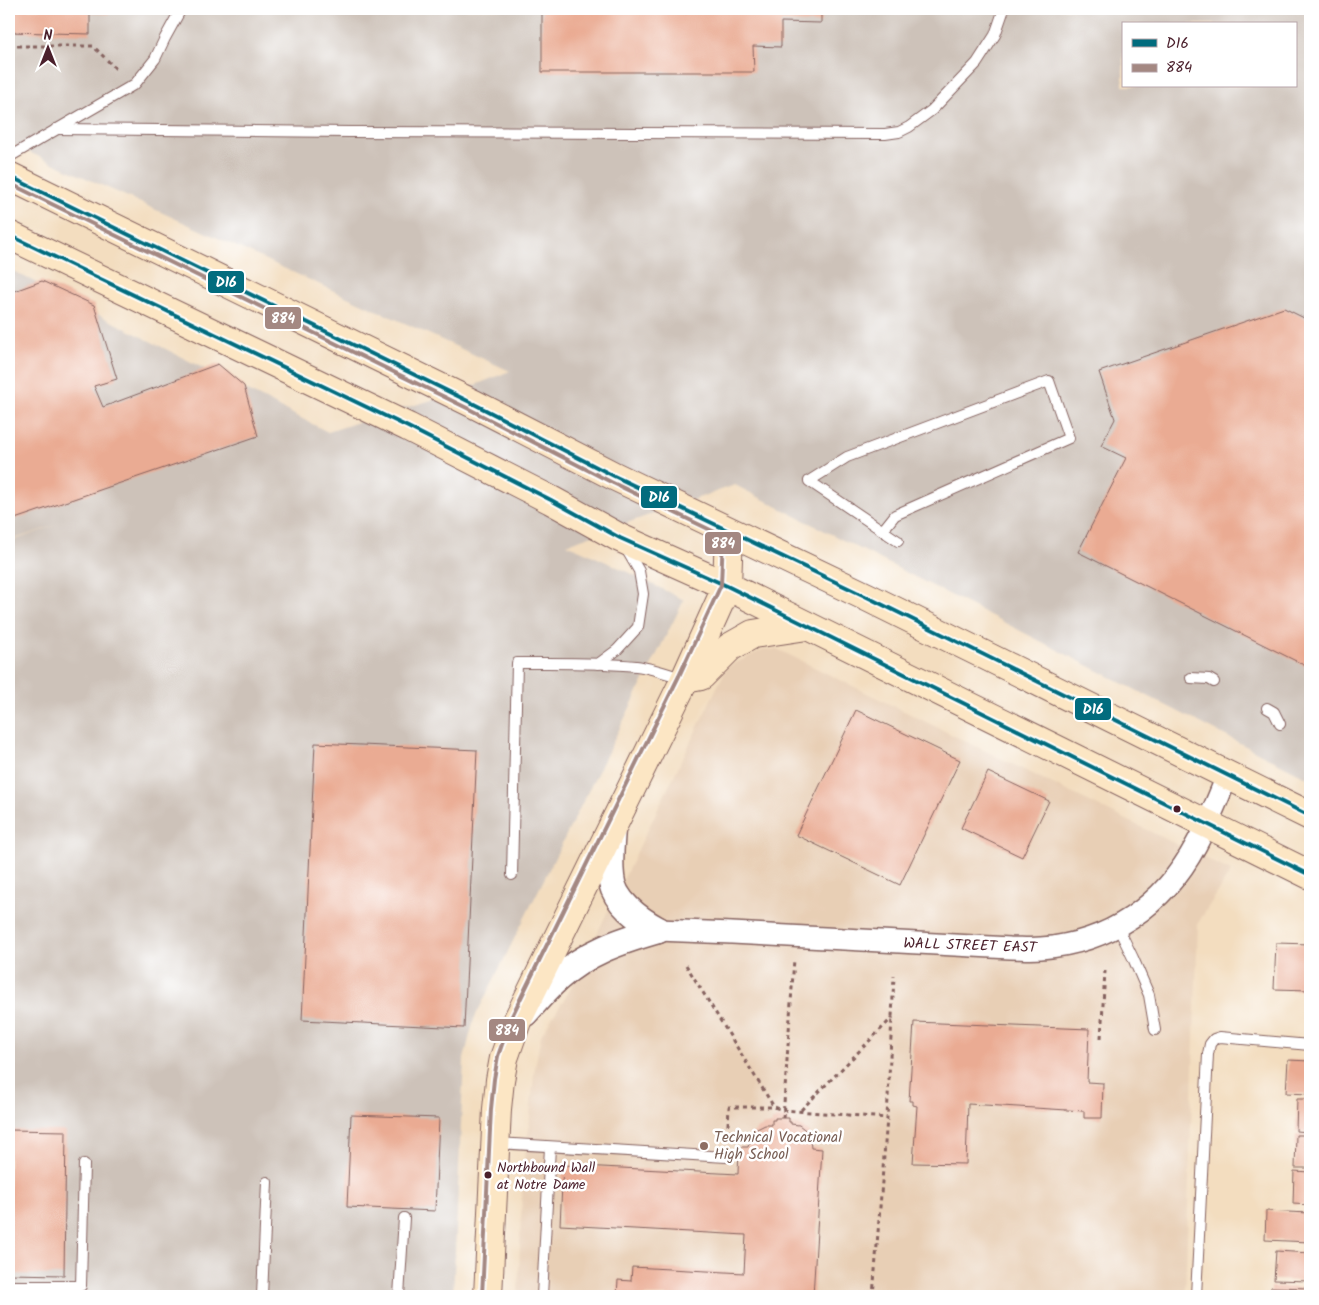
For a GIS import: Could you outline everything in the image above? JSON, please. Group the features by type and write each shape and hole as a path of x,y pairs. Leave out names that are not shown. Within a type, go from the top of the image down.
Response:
{"main road":[{"path":"9,176 474,404 614,476 867,597 1310,816"},
{"path":"9,235 408,427 551,500 620,538 727,586 1310,875"},
{"path":"488,1296 495,1143 500,1080 504,1058 517,1021 685,680 727,586 728,532"},
{"path":"685,680 701,676 730,647 753,634 807,626"}],"street":[{"name":"WALL STREET EAST","path":"658,930 1010,948 1041,948 1071,944 1118,927 1153,901 1184,865 1195,847 1227,776"},
{"path":"612,829 610,877 613,886 622,901 635,915 658,930"},
{"path":"517,1021 556,980 582,960 603,948 658,930"}],"lane":[{"path":"9,157 135,84 155,59 181,9"},
{"path":"56,129 885,134 898,132 909,127 932,110 977,63 995,35 1004,9"},
{"path":"883,530 895,515 1068,438 1049,381 847,457 809,481 898,540"},
{"path":"598,664 617,650 638,627 643,594 639,571 620,538"},
{"path":"512,874 517,663 637,666 685,680"},
{"path":"1191,678 1209,679 1214,682"},
{"path":"1267,708 1274,712 1280,724"},
{"path":"1118,927 1149,995 1154,1030"},
{"path":"1196,1296 1210,1044 1214,1039 1220,1037 1310,1045"},
{"path":"495,1143 726,1157"},
{"path":"542,1296 550,1147"},
{"path":"9,1286 81,1286 84,1164"},
{"path":"262,1296 267,1182"},
{"path":"399,1296 404,1218"}],"path":[{"path":"9,46 93,46 118,71"},
{"path":"783,1118 796,936"},
{"path":"686,965 774,1107"},
{"path":"1102,1038 1105,970"},
{"path":"873,1296 887,1118 894,976"},
{"path":"800,1111 893,1016"},
{"path":"726,1157 728,1107 774,1107 784,1110 887,1118"}],"shaded area":[{"path":"9,9 1310,9 1310,779 735,485 567,544 684,600 474,1019 464,1059 453,1296 9,1296 9,542 62,523 9,541 9,269 328,432 453,394 510,371 9,143"},
{"path":"764,649 779,650 1231,871 1198,923 1185,1296 518,1296 523,1165 534,1073 541,1035 568,993 727,667"}],"building":[{"path":"9,9 109,9 109,14 90,13 90,34 9,32"},
{"path":"542,9 829,9 829,14 821,14 821,23 781,22 781,47 753,46 754,72 542,72"},
{"path":"42,281 94,305 117,379 94,386 103,407 218,364 244,386 258,436 9,521 9,293"},
{"path":"1284,308 1310,321 1310,668 1078,552 1126,458 1101,446 1115,419 1099,372"},
{"path":"856,710 960,760 900,885 796,835"},
{"path":"315,743 477,750 464,1028 302,1020"},
{"path":"988,772 1049,801 1022,857 961,828"},
{"path":"1276,943 1310,944 1310,990 1274,989"},
{"path":"914,1022 1089,1029 1087,1082 1103,1083 1102,1118 1084,1118 1084,1111 968,1104 966,1164 913,1163 917,1106 913,1105 913,1101 909,1101"},
{"path":"1288,1060 1310,1061 1310,1094 1286,1093"},
{"path":"1297,1099 1310,1099 1310,1132 1296,1131"},
{"path":"351,1115 439,1118 435,1211 347,1207"},
{"path":"775,1118 789,1118 791,1124 799,1125 809,1133 811,1148 822,1149 813,1296 617,1296 618,1280 631,1281 632,1267 744,1273 746,1235 560,1225 563,1165 738,1174 739,1147 748,1147 752,1134 765,1125 772,1125 772,1120 775,1120"},
{"path":"9,1130 66,1131 64,1275 9,1274"},
{"path":"1296,1135 1310,1135 1310,1168 1295,1168"},
{"path":"1294,1171 1310,1172 1310,1205 1293,1204"},
{"path":"1266,1211 1310,1213 1310,1242 1265,1240"},
{"path":"1276,1251 1310,1253 1310,1281 1274,1280"},
{"path":"1271,1287 1310,1288 1310,1296 1271,1296"}],"transit line":[{"name":"D16","path":"9,176 474,404 614,476 867,597 1310,816"},
{"name":"884","path":"9,183 723,536 721,585 679,676 511,1018 498,1056 491,1109 482,1296"},
{"name":"D16","path":"9,235 408,427 551,500 620,538 727,586 1310,875"}],"place":[{"name":"Technical Vocational High School","path":"704,1146"},
{"name":"Northbound Wall at Notre Dame","path":"488,1175"}]}
